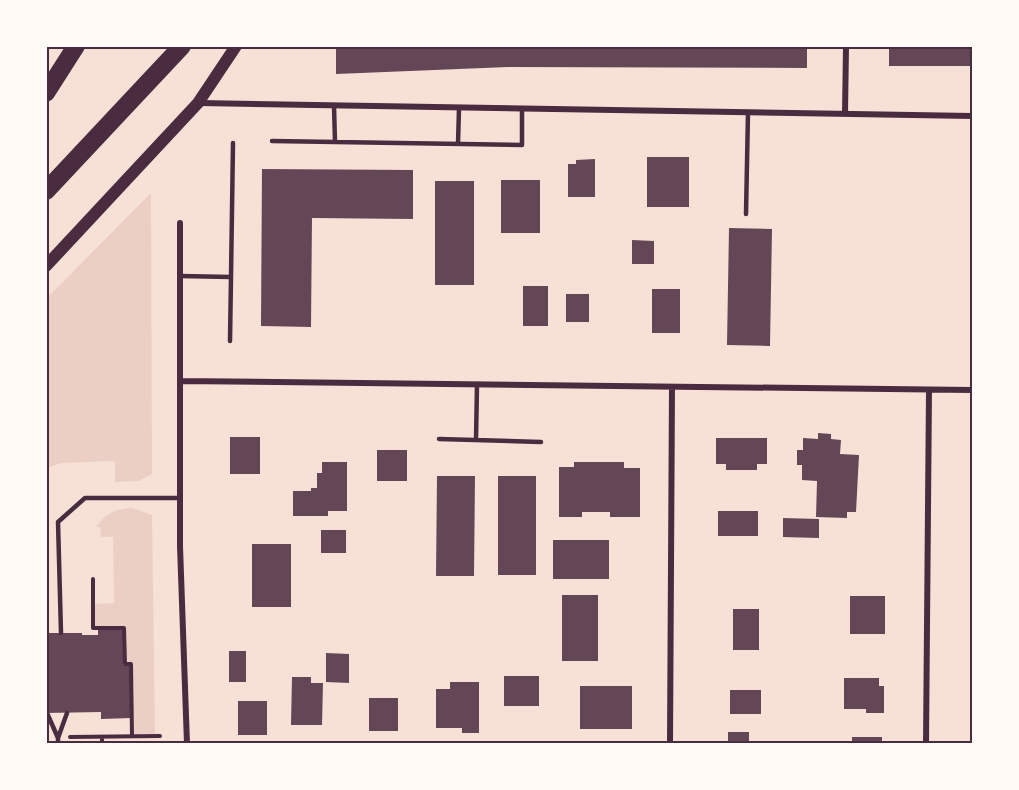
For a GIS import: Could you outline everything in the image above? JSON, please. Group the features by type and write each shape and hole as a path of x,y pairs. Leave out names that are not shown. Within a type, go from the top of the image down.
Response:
{"highway":[{"path":"46,93 76,46"},
{"path":"46,191 182,46"}],"main road":[{"path":"46,266 198,103 236,46"}],"street":[{"path":"845,114 846,46"},
{"path":"198,103 972,116"},
{"path":"180,223 180,498 187,744"},
{"path":"180,381 972,390"},
{"path":"670,744 672,387"},
{"path":"926,744 929,390"}],"lane":[{"path":"334,106 334,142"},
{"path":"458,144 459,108"},
{"path":"272,141 522,145 522,109"},
{"path":"746,214 748,112"},
{"path":"230,341 233,142"},
{"path":"180,276 231,278"},
{"path":"476,440 477,384"},
{"path":"439,439 541,442"},
{"path":"60,633 58,522 85,498 180,498"},
{"path":"47,713 58,741"},
{"path":"58,741 67,713"}],"path":[{"path":"93,579 93,628 124,628 125,664 131,664 132,736"},
{"path":"58,741 102,737 160,736"},
{"path":"102,737 102,744"}],"shaded area":[{"path":"151,193 152,474 139,481 115,482 115,461 61,463 47,468 47,298"},
{"path":"132,508 152,515 155,734 134,735 126,663 126,627 95,628 94,604 114,603 113,537 101,537 100,527 96,527 103,518 111,513"}],"building":[{"path":"336,46 807,46 807,68 508,67 336,74"},
{"path":"889,46 972,46 972,66 889,66"},
{"path":"647,157 689,157 689,207 647,207"},
{"path":"595,159 595,197 568,197 568,164 576,164 576,160"},
{"path":"262,169 413,170 413,219 312,218 311,327 261,326"},
{"path":"501,180 540,180 540,233 501,233"},
{"path":"435,181 474,181 474,285 435,285"},
{"path":"729,228 772,229 770,346 727,345"},
{"path":"632,240 654,241 654,264 632,264"},
{"path":"523,286 548,286 548,326 523,326"},
{"path":"652,289 680,289 680,333 652,333"},
{"path":"566,294 589,294 589,322 566,322"},
{"path":"818,433 831,434 831,439 841,440 840,454 859,455 856,512 847,512 847,518 816,517 817,481 802,480 802,465 797,465 797,450 803,450 803,438 818,439"},
{"path":"230,437 260,437 260,474 230,474"},
{"path":"716,438 767,438 767,464 757,464 757,470 726,470 726,464 716,464"},
{"path":"377,450 407,450 407,481 377,481"},
{"path":"322,462 347,462 347,511 328,511 328,516 293,516 293,491 311,491 311,488 317,488 317,473 322,473"},
{"path":"574,462 624,462 624,468 640,468 640,517 610,517 610,512 582,512 582,517 559,517 559,467 574,467"},
{"path":"437,476 475,476 474,576 436,576"},
{"path":"498,476 536,476 536,575 498,575"},
{"path":"718,511 758,511 758,536 718,536"},
{"path":"783,518 819,519 819,538 783,537"},
{"path":"321,530 346,530 346,553 321,553"},
{"path":"553,540 609,540 609,579 553,579"},
{"path":"252,544 291,544 291,607 252,607"},
{"path":"562,595 598,595 598,661 562,661"},
{"path":"850,596 885,596 885,634 850,634"},
{"path":"733,609 759,609 759,650 733,650"},
{"path":"98,629 123,629 123,665 131,665 131,718 101,719 101,712 46,713 46,633 98,635"},
{"path":"229,651 246,651 246,682 229,682"},
{"path":"326,653 349,654 349,683 326,682"},
{"path":"504,676 539,676 539,706 504,706"},
{"path":"292,677 311,677 311,683 323,683 322,725 291,725"},
{"path":"844,678 879,678 879,686 884,686 884,713 866,713 866,709 844,709"},
{"path":"450,682 479,682 479,733 462,733 462,728 436,728 436,689 450,689"},
{"path":"580,686 632,686 632,729 580,729"},
{"path":"730,690 761,690 761,714 730,714"},
{"path":"369,698 398,698 398,731 369,731"},
{"path":"238,701 267,701 267,735 238,735"},
{"path":"728,732 749,732 749,744 728,744"},
{"path":"852,737 882,737 882,744 852,744"}]}
